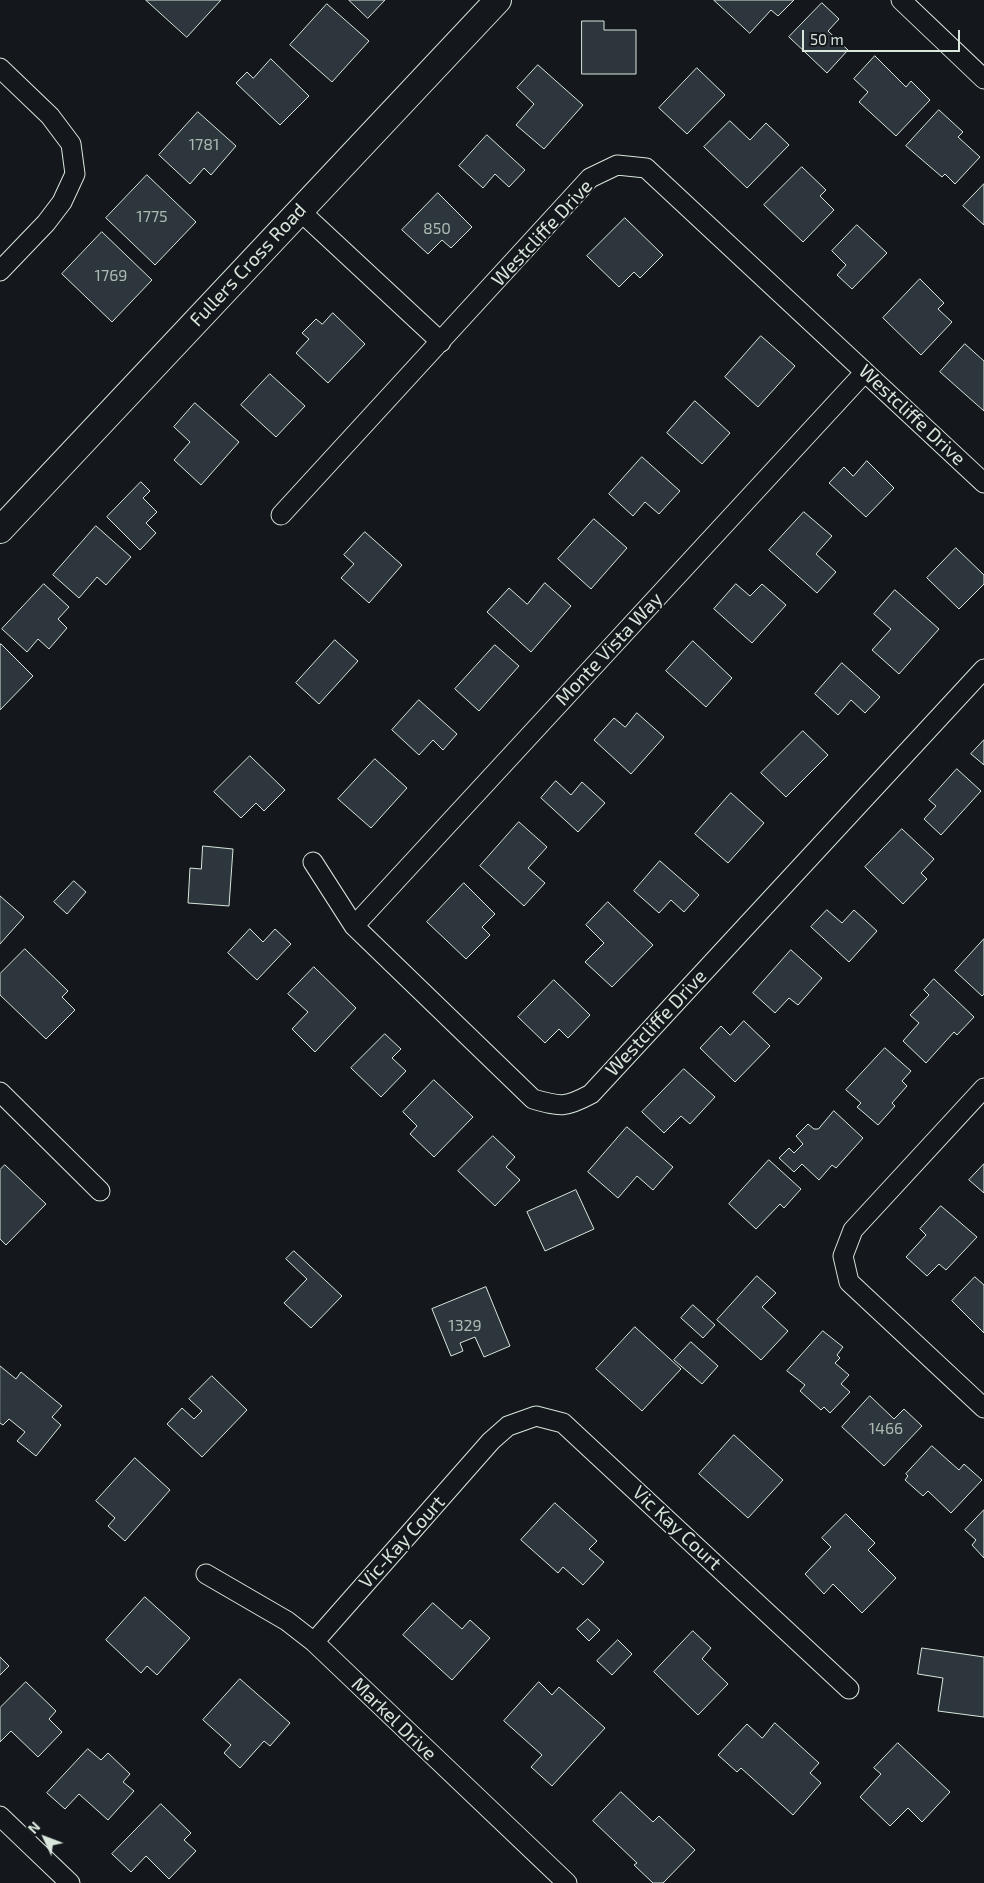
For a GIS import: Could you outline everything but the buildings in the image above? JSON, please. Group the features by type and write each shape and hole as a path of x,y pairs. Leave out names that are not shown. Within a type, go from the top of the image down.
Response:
{"street":[{"name":"Fullers Cross Road","path":"0,530 498,0"},
{"path":"901,0 984,79"},
{"path":"0,68 50,116 71,144 74,174 62,202 46,223 0,271"},
{"name":"Westcliffe Drive","path":"281,515 590,178 617,166 646,168 984,483"},
{"path":"299,210 441,342"},
{"name":"Monte Vista Way","path":"354,926 865,372"},
{"name":"Westcliffe Drive","path":"313,862 354,926 533,1099 552,1104 571,1105 591,1094 984,669"},
{"path":"984,1088 853,1230 843,1256 849,1282 984,1408"},
{"path":"0,1092 100,1191"},
{"name":"Vic Kay Court","path":"491,1442 508,1426 536,1416 563,1423 849,1689"},
{"name":"Vic-Kay Court","path":"314,1642 491,1442"},
{"name":"Markel Drive","path":"206,1574 288,1621 314,1642 567,1883"},
{"path":"0,1816 70,1883"}]}
